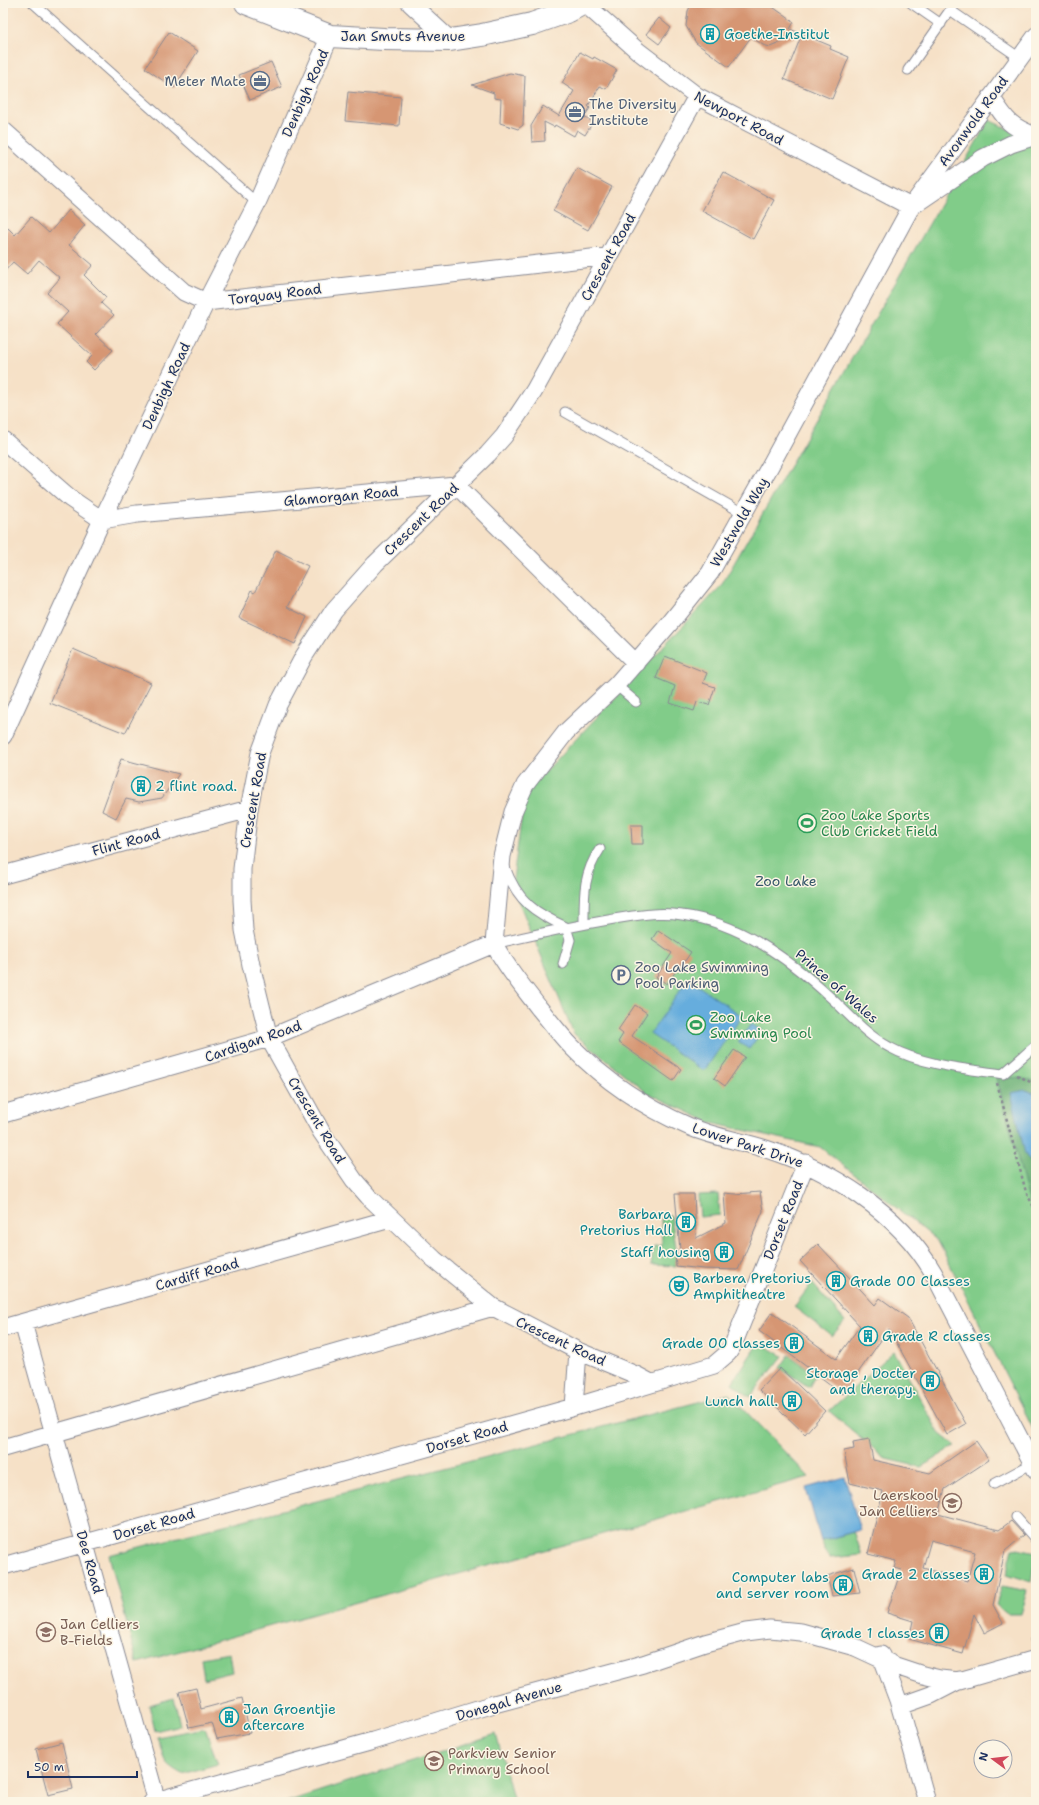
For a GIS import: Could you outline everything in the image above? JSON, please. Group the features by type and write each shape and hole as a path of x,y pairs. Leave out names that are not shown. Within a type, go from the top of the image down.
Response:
{"main road":[{"name":"Jan Smuts Avenue","path":"246,3 330,36 450,40 482,36 518,28 546,20 584,3"}],"street":[{"path":"410,3 450,40"},
{"name":"Newport Road","path":"584,3 638,51 697,96 911,207"},
{"name":"Denbigh Road","path":"3,736 102,520 206,302 257,204 330,36"},
{"name":"Avonwold Road","path":"911,207 1036,36"},
{"name":"Crescent Road","path":"652,1383 578,1351 493,1308 434,1259 390,1218 354,1180 322,1133 269,1038 244,930 242,869 249,809 262,746 278,705 304,656 339,604 375,564 488,454 514,422 534,391 697,96"},
{"path":"991,97 1009,123 1016,128 1035,136"},
{"path":"3,130 184,292 206,302"},
{"name":"Westwold Way","path":"494,944 502,856 513,812 525,784 566,732 616,685 691,598 710,573 911,207 982,158 1011,144 1035,136"},
{"name":"Torquay Road","path":"206,302 609,256"},
{"path":"3,440 71,499 102,520"},
{"path":"456,485 636,662"},
{"name":"Glamorgan Road","path":"102,520 137,514 456,485"},
{"name":"Flint Road","path":"3,875 249,809"},
{"name":"Cardigan Road","path":"3,1114 269,1038 494,944"},
{"name":"Lower Park Drive","path":"494,944 506,965 571,1046 601,1075 627,1094 660,1113 695,1129 806,1163 839,1182 891,1220 916,1246 933,1272 1034,1467"},
{"name":"Dorset Road","path":"3,1566 574,1407 714,1365 728,1353 736,1336 806,1163"},
{"name":"Cardiff Road","path":"3,1328 390,1218"},
{"path":"3,1448 493,1308"},
{"name":"Dee Road","path":"23,1323 55,1434 155,1802"},
{"path":"574,1407 578,1351"},
{"name":"Donegal Avenue","path":"155,1802 373,1741 494,1704 643,1664 706,1643 746,1632 770,1629 791,1630 884,1657 940,1679 964,1678 1036,1659"},
{"path":"884,1657 899,1703 927,1802"},
{"name":"Donegal Avenue","path":"899,1703 931,1695 964,1678"}],"lane":[{"path":"33,3 257,204"},
{"path":"912,3 941,24"},
{"path":"908,70 953,6 1020,58"},
{"path":"564,412 743,513"},
{"path":"616,685 636,702"},
{"path":"584,924 584,888 591,864 600,849"},
{"path":"502,856 510,880 525,902 542,916 566,928 570,940 563,964"},
{"name":"Prince of Wales","path":"494,944 584,924 656,914 680,914 716,922 733,929 794,965 876,1040 889,1048 925,1061 1003,1074 1036,1045"},
{"path":"994,1484 1034,1467"},
{"path":"1016,1517 1036,1540"}],"path":[{"path":"994,1072 1026,1192 1036,1211"},
{"path":"1017,1075 1036,1085"}],"green space":[{"name":"Zoo Lake","path":"989,120 1036,142 1036,1435 938,1241 820,1147 711,1123 646,1092 574,1034 512,886 525,793 721,586"},
{"path":"996,1075 1036,1081 1036,1094 1026,1090 1025,1154 1036,1170 1036,1215 1028,1197"},
{"path":"718,1194 720,1215 700,1217 698,1195"},
{"path":"661,1216 671,1216 676,1247 676,1266 651,1265 654,1246 662,1246"},
{"path":"812,1283 845,1321 832,1336 794,1307"},
{"path":"759,1342 783,1356 750,1397 732,1383"},
{"path":"894,1351 939,1433 955,1446 921,1467 886,1459 829,1411"},
{"path":"789,1355 816,1374 809,1387 780,1368"},
{"path":"729,1394 809,1477 137,1663 109,1555"},
{"path":"854,1532 862,1555 829,1558 821,1541"},
{"path":"1013,1548 1036,1553 1031,1582 1006,1574"},
{"path":"1002,1586 1028,1591 1021,1614 1007,1614 996,1605"},
{"path":"229,1653 232,1672 204,1679 201,1658"},
{"path":"174,1698 180,1725 155,1731 149,1705"},
{"path":"205,1728 218,1764 182,1774 169,1766 164,1758 157,1737"},
{"path":"496,1734 514,1802 286,1802"}],"water":[{"name":"Zoo Lake Swimming Pool","path":"688,979 742,1016 704,1071 650,1034"},
{"path":"751,1024 762,1031 749,1049 738,1042"},
{"path":"1026,1090 1036,1094 1036,1170 1025,1154 1011,1093"},
{"path":"845,1477 860,1530 821,1541 806,1488"}],"building":[{"name":"Goethe-Institut","path":"692,3 767,3 794,22 790,29 802,34 770,47 763,45 751,37 729,67 696,43 686,26 688,11"},
{"path":"659,18 671,28 659,44 646,34"},
{"path":"169,32 198,51 174,88 145,68"},
{"path":"802,34 831,46 830,49 849,57 832,99 784,79"},
{"path":"580,52 593,59 594,57 617,70 606,89 600,86 588,106 590,108 584,117 593,122 585,135 577,130 574,136 555,125 554,127 544,122 545,141 532,142 531,126 543,106 559,116 574,91 562,83"},
{"name":"Meter Mate","path":"271,62 282,87 250,100 239,75"},
{"path":"510,73 525,76 523,125 518,129 500,123 501,99 494,98 494,93 472,85"},
{"path":"348,92 401,97 399,126 345,121"},
{"path":"577,168 612,187 588,230 553,211"},
{"path":"723,172 774,200 753,239 702,211"},
{"path":"69,210 85,225 69,245 93,265 84,275 106,297 101,303 114,315 96,334 113,350 94,370 86,362 92,356 57,324 68,312 47,293 60,278 39,260 27,274 13,262 3,273 3,235 8,228 15,235 31,217 49,233"},
{"path":"276,550 308,566 287,607 307,617 295,644 239,618 252,590 255,592"},
{"path":"73,649 151,683 125,733 50,703"},
{"path":"665,656 707,673 703,683 715,687 709,705 697,702 694,711 670,703 675,686 656,678"},
{"name":"2 flint road.","path":"121,759 179,774 162,798 139,802 126,799 116,818 102,811"},
{"path":"631,825 643,825 643,844 632,844"},
{"path":"658,930 691,952 667,984 656,977 672,953 652,939"},
{"path":"635,1005 647,1013 632,1036 681,1069 673,1081 618,1042 623,1034 618,1030"},
{"path":"734,1050 745,1057 725,1086 714,1078"},
{"path":"760,1192 763,1211 738,1270 703,1269 676,1266 675,1251 680,1250 675,1194 694,1194 696,1238 726,1223 724,1193 735,1194"},
{"path":"818,1244 875,1305 880,1298 908,1318 966,1424 947,1435 889,1329 843,1394 759,1331 772,1312 836,1359 860,1326 800,1261"},
{"name":"Lunch hall.","path":"780,1368 825,1411 805,1434 759,1390"},
{"path":"869,1439 873,1460 930,1473 976,1441 989,1460 945,1489 938,1514 999,1530 1011,1521 1024,1535 1005,1551 993,1605 1003,1623 984,1633 974,1614 963,1654 909,1639 913,1621 887,1613 901,1570 894,1568 896,1561 868,1554 883,1491 850,1483 844,1451 854,1449 853,1442","holes":["931,1540 975,1552 967,1581 923,1568"]},
{"name":"Computer labs and server room","path":"854,1568 860,1593 832,1596 827,1576"},
{"name":"Jan Groentjie aftercare","path":"196,1688 201,1709 242,1698 250,1733 217,1739 212,1723 189,1728 179,1692"},
{"path":"62,1742 73,1789 48,1795 36,1749"}],"place":[{"name":"Goethe-Institut","path":"710,34"},
{"name":"Meter Mate","path":"260,81"},
{"name":"The Diversity Institute","path":"575,112"},
{"name":"2 flint road.","path":"141,786"},
{"name":"Zoo Lake Sports Club Cricket Field","path":"807,823"},
{"name":"Zoo Lake Swimming Pool Parking","path":"621,975"},
{"name":"Zoo Lake Swimming Pool","path":"696,1025"},
{"name":"Barbara Pretorius Hall","path":"686,1222"},
{"name":"Staff housing","path":"724,1252"},
{"name":"Grade 00 Classes","path":"836,1281"},
{"name":"Barbera Pretorius Amphitheatre","path":"679,1286"},
{"name":"Grade R classes","path":"868,1336"},
{"name":"Grade 00 classes","path":"794,1343"},
{"name":"Storage , Docter and therapy.","path":"930,1381"},
{"name":"Lunch hall.","path":"792,1401"},
{"name":"Laerskool Jan Celliers","path":"952,1503"},
{"name":"Grade 2 classes","path":"984,1574"},
{"name":"Computer labs and server room","path":"843,1585"},
{"name":"Jan Celliers B-Fields","path":"46,1632"},
{"name":"Grade 1 classes","path":"939,1633"},
{"name":"Jan Groentjie aftercare","path":"229,1717"},
{"name":"Parkview Senior Primary School","path":"434,1761"}]}
